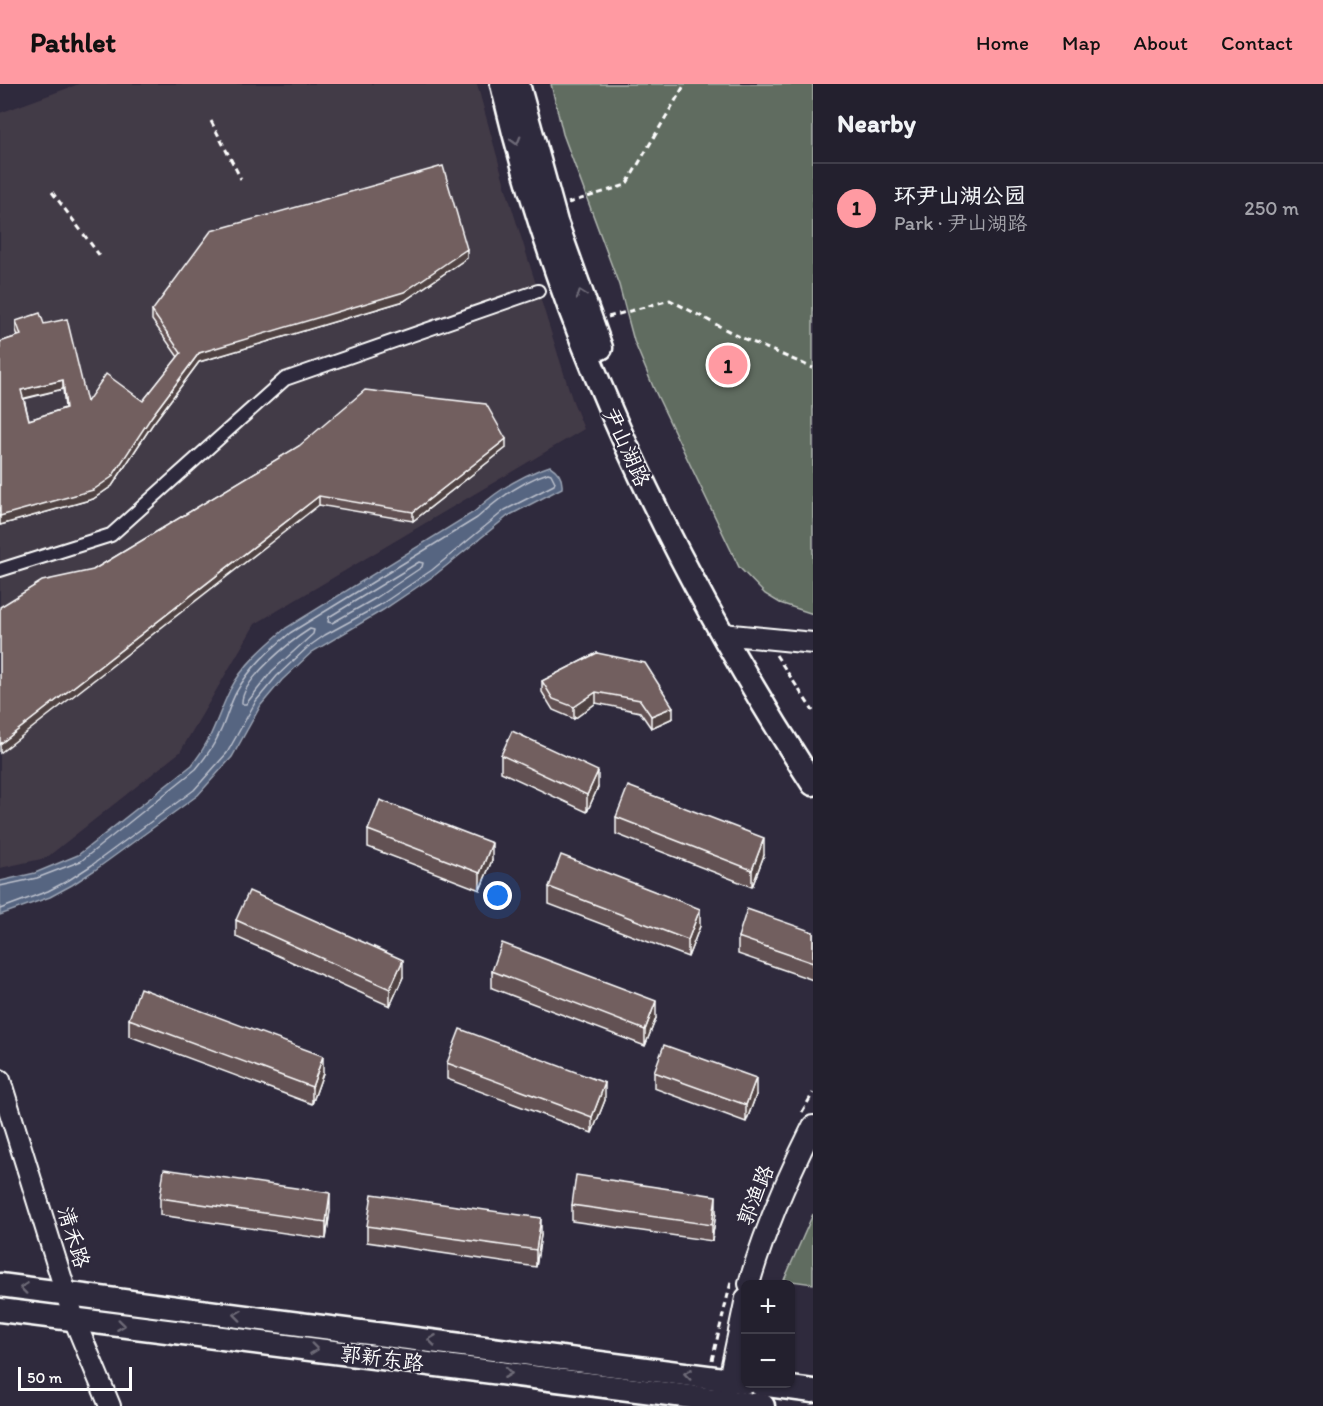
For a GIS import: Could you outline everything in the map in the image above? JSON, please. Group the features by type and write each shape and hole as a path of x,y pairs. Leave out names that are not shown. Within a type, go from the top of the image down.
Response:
{"main road":[{"name":"尹山湖路","path":"502,84 540,223 571,314 606,402 656,509 730,635 813,759"},
{"name":"尹山湖路","path":"518,84 552,208 620,398 762,705 813,784"},
{"name":"郭新东路","path":"0,1285 729,1392 763,1406"},
{"name":"郭新东路","path":"0,1310 729,1392"},
{"path":"793,1388 813,1391"}],"street":[{"path":"0,570 111,535 285,379 538,291"},
{"path":"730,635 813,643"},
{"name":"清禾路","path":"0,1080 74,1319 110,1406"},
{"name":"郭渔路","path":"750,1280 784,1183 813,1126"},
{"path":"729,1392 741,1326"}],"path":[{"path":"552,208 626,185 685,84"},
{"path":"211,122 241,179"},
{"path":"52,192 100,256"},
{"path":"591,321 670,300 738,336 813,368"},
{"path":"764,638 813,711"}],"shaded area":[{"path":"79,84 477,84 506,189 572,399 584,429 255,624 180,752 46,858 0,868 0,113"}],"green space":[{"path":"551,84 813,84 813,614 780,603 765,594 739,567 654,389 634,341 619,285 563,134"},
{"path":"813,1214 813,1284 784,1280"}],"water":[{"path":"550,466 559,475 562,488 508,516 435,575 383,610 312,652 282,680 261,705 232,757 198,795 72,885 50,897 0,915 0,881 35,873 78,855 192,765 210,737 225,700 241,672 286,628 474,512 509,485"}],"building":[{"path":"443,166 467,249 404,292 199,353 152,416 112,477 93,490 0,516 0,342 21,335 16,321 40,313 44,324 67,319 87,402 106,374 143,401 181,353 152,311 211,231","holes":["63,380 66,408 29,420 21,390"]},
{"path":"365,390 486,404 506,439 413,512 319,496 0,744 0,607 42,581 93,570 299,446"},
{"path":"597,653 645,663 673,707 651,716 640,700 596,692 574,707 553,699 542,681"},
{"path":"512,731 598,771 587,795 501,755"},
{"path":"628,786 764,838 752,870 616,817"},
{"path":"380,800 492,843 480,873 368,830"},
{"path":"561,855 700,909 688,940 549,887"},
{"path":"249,891 403,960 390,989 236,920"},
{"path":"747,909 813,932 813,963 738,937"},
{"path":"502,943 656,1001 645,1030 492,971"},
{"path":"140,988 323,1056 312,1087 129,1019"},
{"path":"460,1029 605,1083 592,1117 447,1063"},
{"path":"664,1045 756,1078 746,1105 654,1072"},
{"path":"164,1169 330,1193 326,1222 160,1198"},
{"path":"576,1175 716,1196 712,1225 572,1205"},
{"path":"372,1194 541,1218 536,1250 367,1226"}],"place":[{"name":"环尹山湖公园","path":"728,365"}]}
